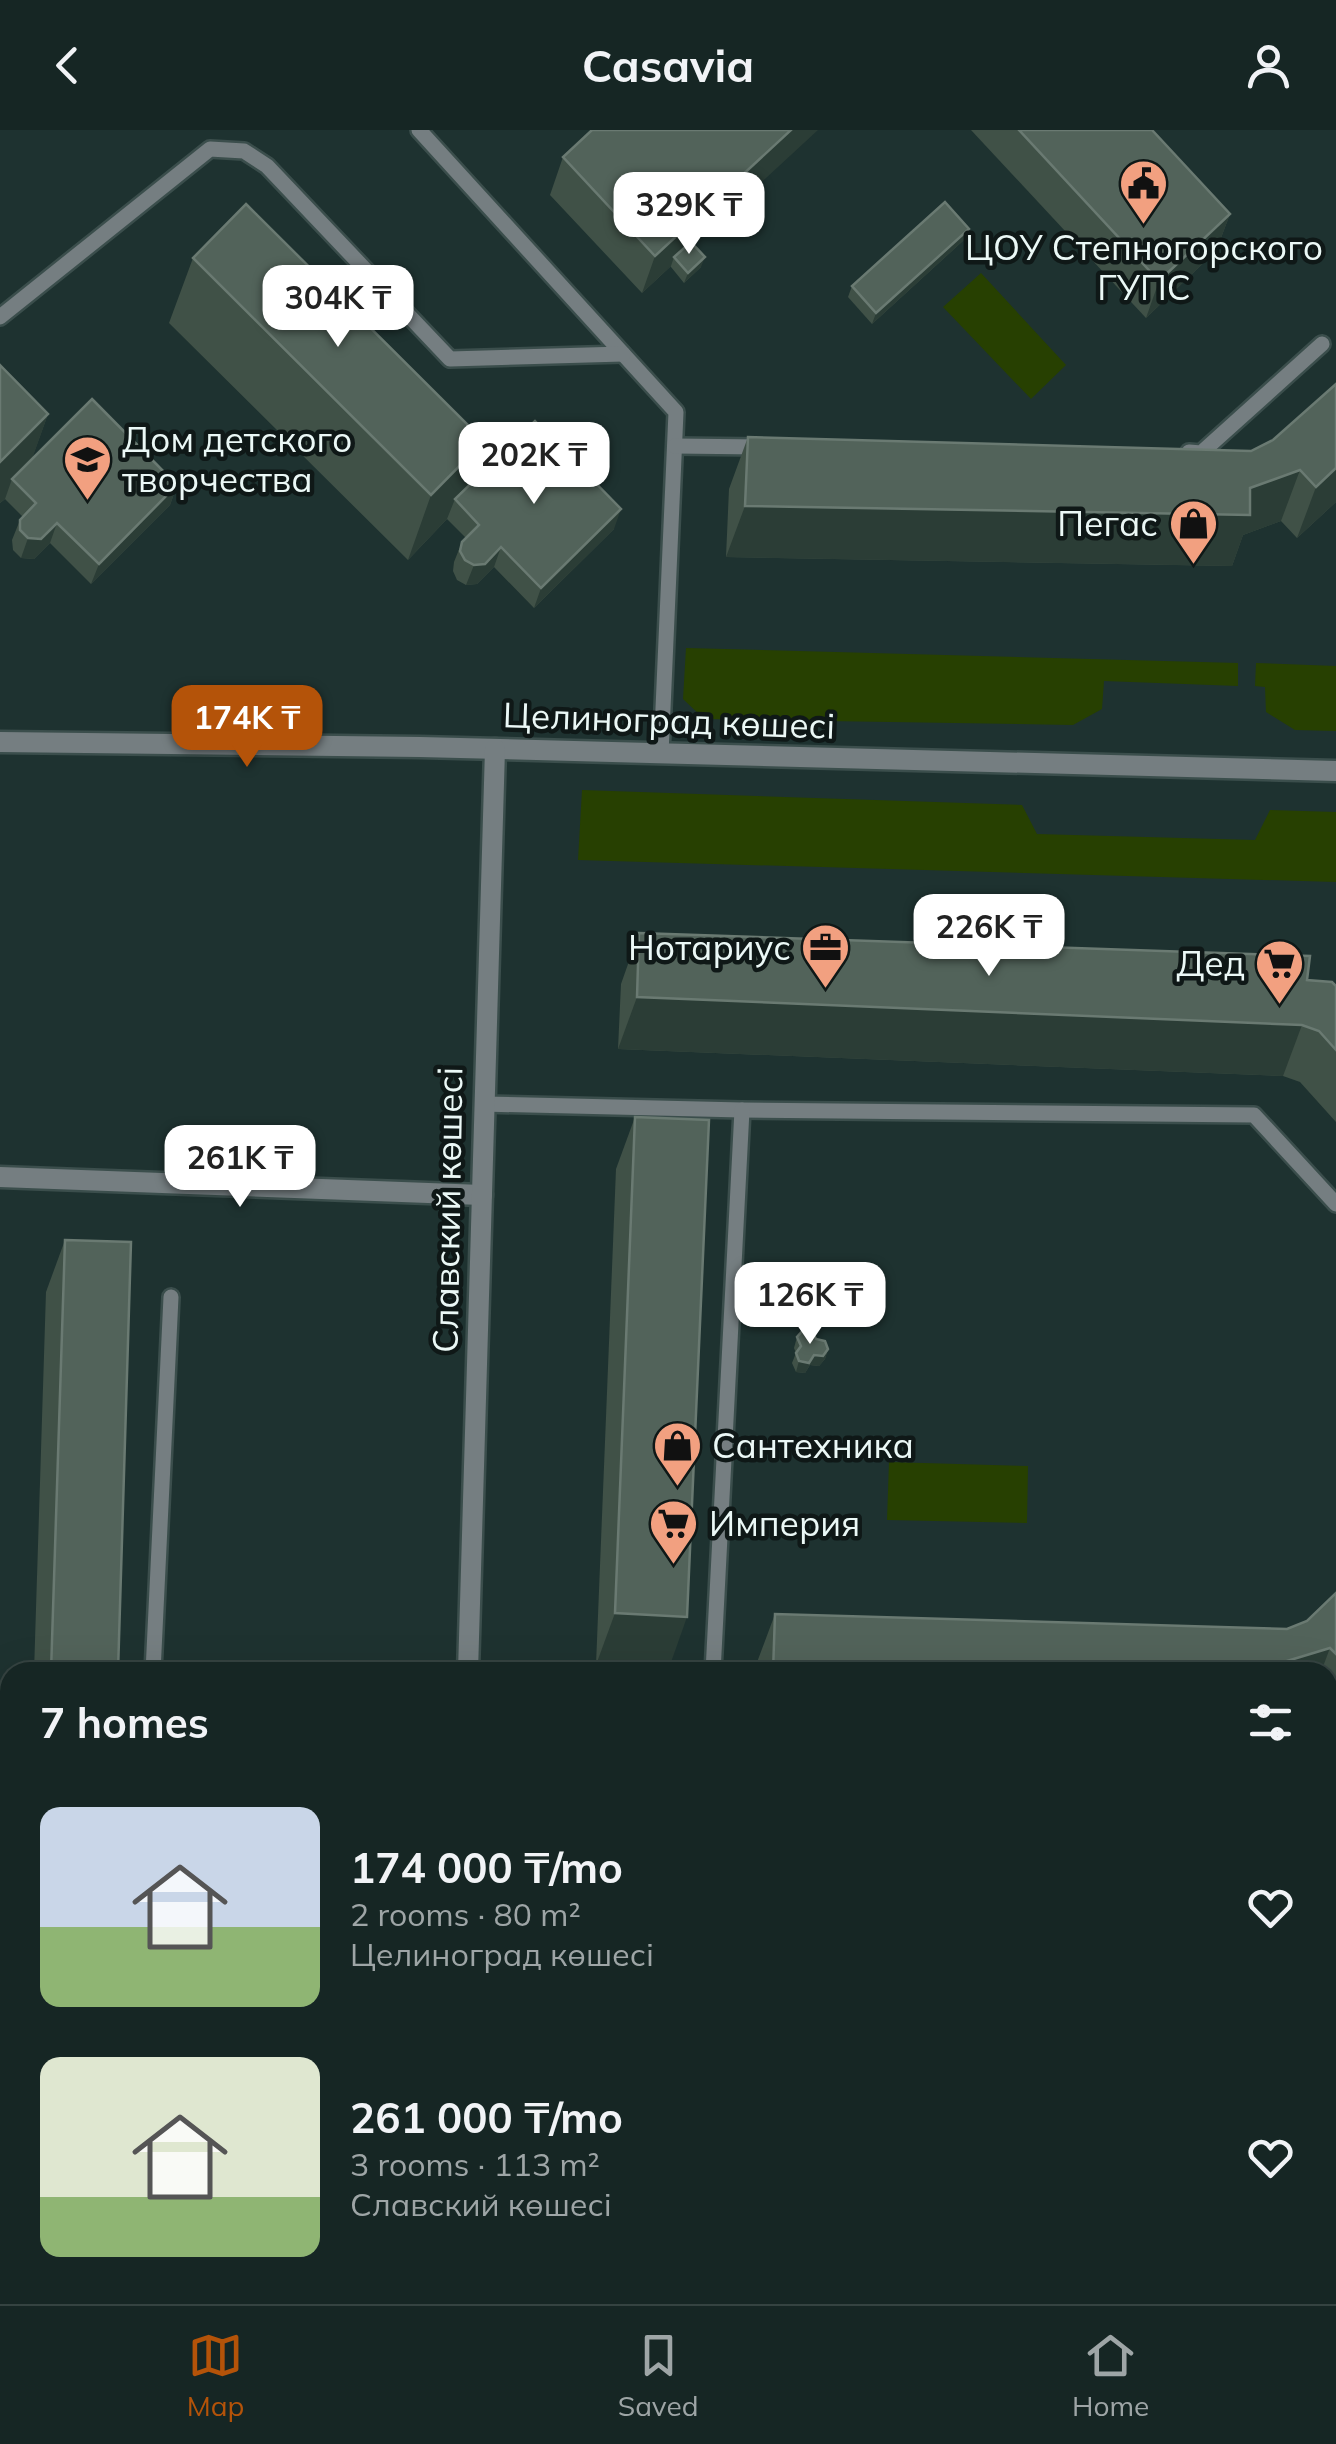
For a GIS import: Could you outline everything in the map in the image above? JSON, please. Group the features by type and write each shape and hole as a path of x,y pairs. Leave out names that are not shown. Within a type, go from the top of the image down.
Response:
{"street":[{"name":"Целиноград көшесі","path":"0,742 495,749 1336,771"},
{"name":"Славский көшесі","path":"468,1662 495,749"},
{"path":"0,1178 482,1195"}],"lane":[{"path":"419,130 676,412 662,754"},
{"path":"0,317 210,149 244,151 267,166 450,360 623,354"},
{"path":"1181,452 1200,452 1322,344"},
{"path":"675,446 772,447"},
{"path":"483,1104 1254,1115 1336,1204"},
{"path":"714,1662 742,1110"},
{"path":"153,1662 170,1297"}],"green space":[{"path":"981,273 1066,365 1031,399 943,307"},
{"path":"686,648 1238,663 1238,686 1104,681 1102,709 1073,725 704,719 683,699"},
{"path":"1256,663 1336,666 1336,731 1295,730 1266,712 1265,687 1255,686"},
{"path":"582,790 1022,805 1037,834 1255,840 1270,810 1336,812 1336,882 578,860"},
{"path":"889,1462 1028,1466 1027,1523 887,1520"}],"building":[{"path":"592,130 791,130 655,256 563,157"},
{"path":"1019,130 1152,130 1230,214 1159,281"},
{"path":"945,202 969,229 876,313 852,286"},
{"path":"246,204 484,441 431,495 193,258"},
{"path":"691,242 705,257 688,273 674,257"},
{"path":"0,365 48,414 0,462"},
{"path":"1336,384 1336,468 1316,487 1300,470 1250,488 1250,515 745,506 748,437 1251,451 1273,440"},
{"name":"Дом детского творчества","path":"92,399 177,485 99,564 57,523 41,539 28,538 20,530 20,520 36,503 12,479"},
{"path":"535,421 621,509 541,588 501,547 485,564 474,565 465,560 460,551 462,542 479,525 455,499"},
{"path":"639,933 1310,956 1307,980 1332,982 1336,986 1336,1050 1319,1031 1302,1025 637,997"},
{"path":"635,1117 709,1120 687,1617 615,1613"},
{"path":"65,1240 131,1242 118,1662 51,1662"},
{"path":"803,1330 812,1331 816,1339 825,1341 828,1349 823,1356 814,1355 809,1363 799,1361 796,1353 801,1346 797,1337"},
{"path":"1336,1593 1336,1654 1330,1648 1287,1662 773,1662 775,1614 1287,1629 1307,1621"}],"place":[{"name":"ЦОУ Степногорского ГУПС","path":"1144,226"},
{"name":"Дом детского творчества","path":"87,502"},
{"name":"Пегас","path":"1193,566"},
{"name":"Нотариус","path":"826,990"},
{"name":"Дед","path":"1280,1006"},
{"name":"Сантехника","path":"677,1488"},
{"name":"Империя","path":"674,1566"}]}
